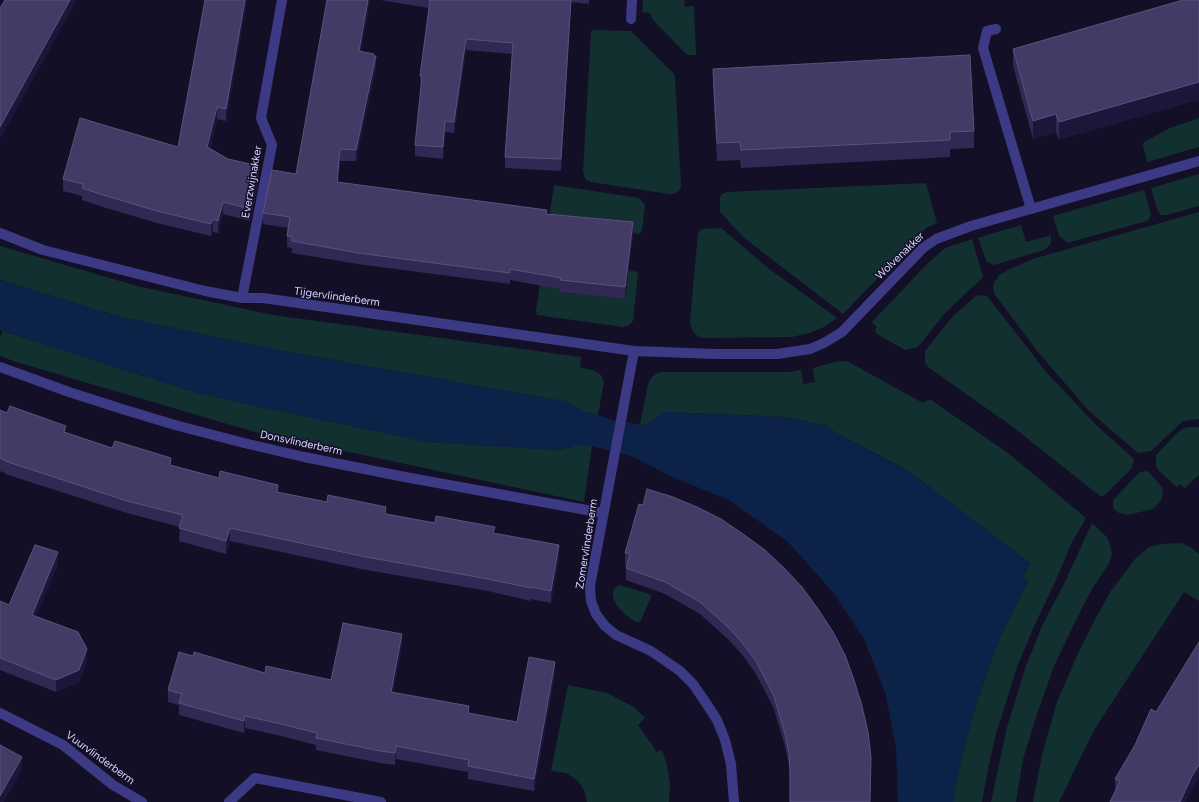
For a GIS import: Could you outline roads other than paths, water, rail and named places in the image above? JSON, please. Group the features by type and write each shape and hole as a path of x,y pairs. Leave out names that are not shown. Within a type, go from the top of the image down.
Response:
{"street":[{"name":"Everzwijnakker","path":"242,298 272,145 261,118 282,0"},
{"path":"631,19 632,0"},
{"path":"996,28 986,32 983,48 1031,209"},
{"name":"Wolvenakker","path":"677,353 777,354 810,349 824,343 842,332 929,243 952,233 1199,160"},
{"name":"Tijgervlinderberm","path":"0,233 43,250 205,291 242,298 263,298 634,351 677,353"},
{"name":"Zomervlinderberm","path":"634,351 590,586 591,601 596,614 605,626 616,635 651,651 680,671 706,703 725,740 731,764 734,802"},
{"name":"Donsvlinderberm","path":"0,367 122,410 175,425 304,457 604,513"},
{"name":"Vuurvlinderberm","path":"0,713 63,745 113,785 142,802"},
{"path":"229,802 255,778 381,802"}],"water":[{"path":"0,280 117,316 272,349 568,402 584,412 614,421 646,425 664,412 785,417 827,426 836,433 902,468 935,491 1031,564 1023,576 1028,581 1000,637 979,695 962,755 953,802 898,802 896,749 886,695 864,639 832,591 788,542 729,500 670,476 634,457 592,446 574,446 559,450 428,442 194,392 0,330"}]}
